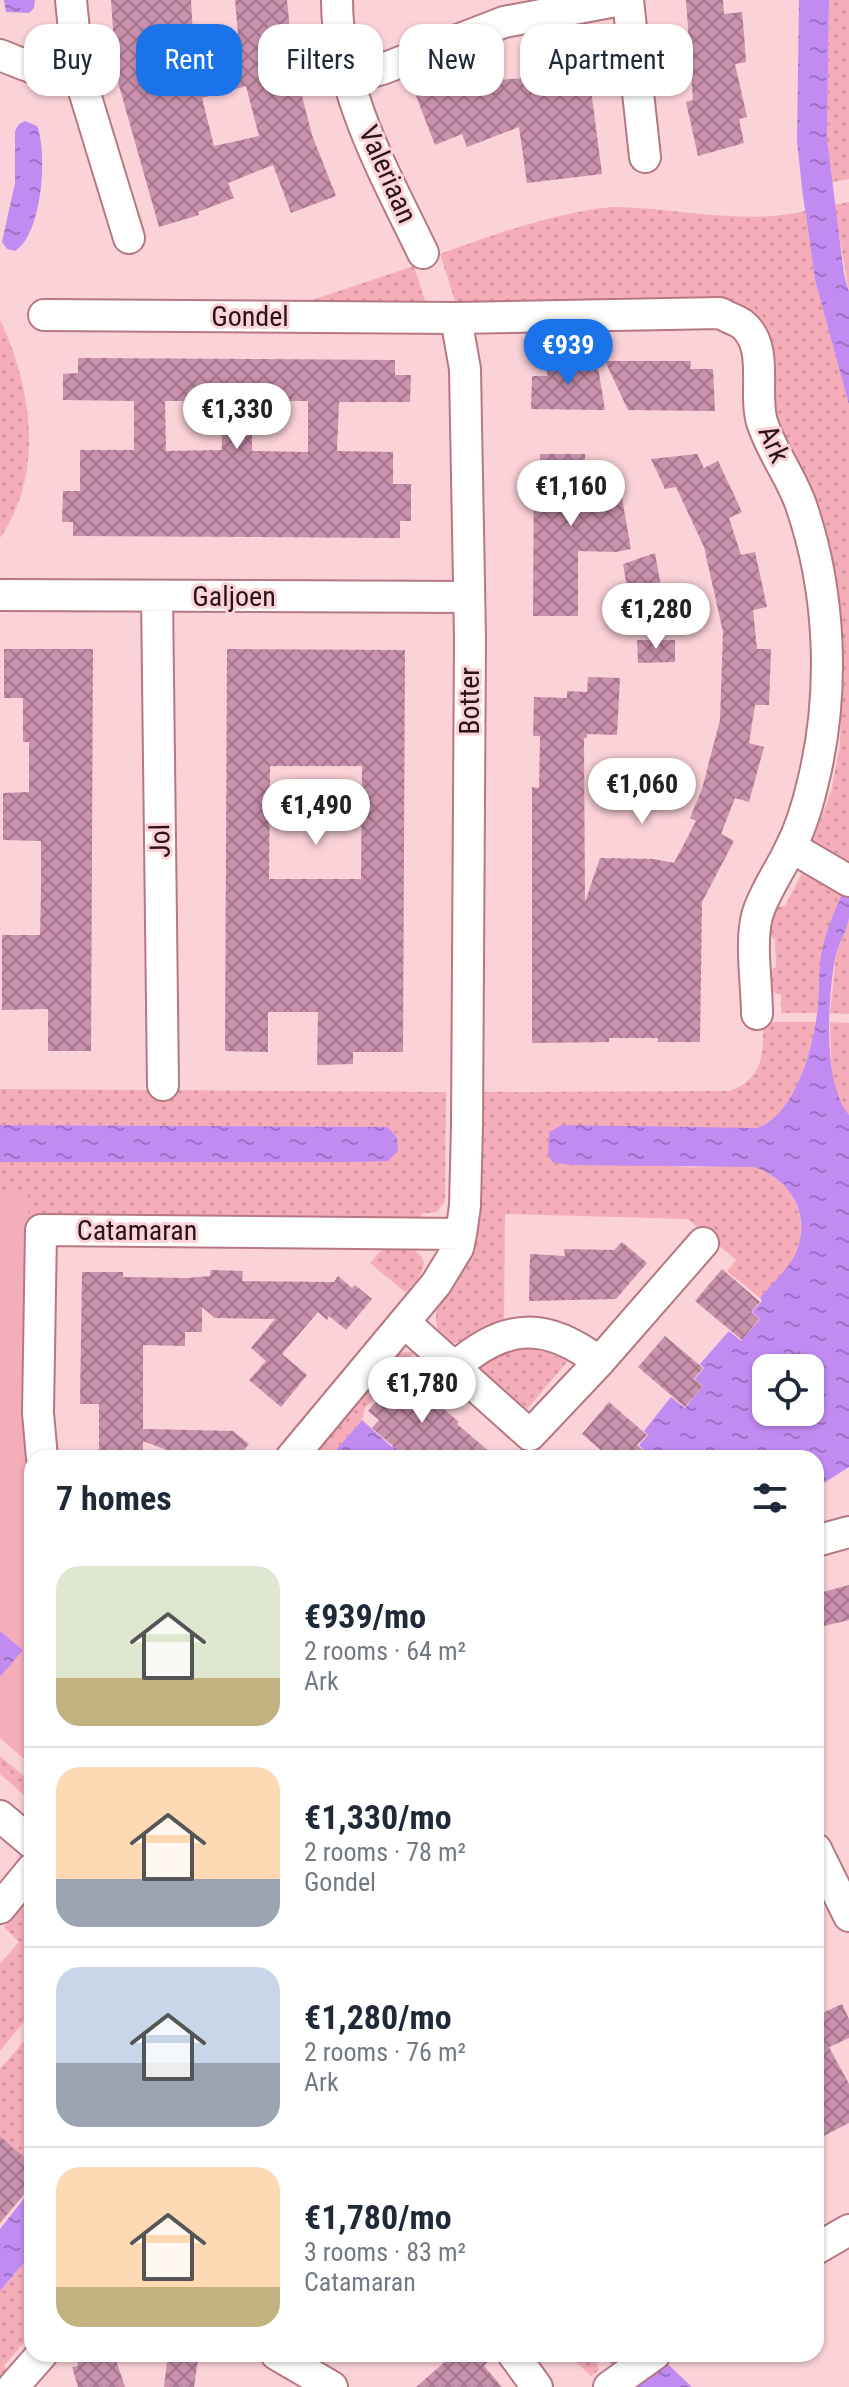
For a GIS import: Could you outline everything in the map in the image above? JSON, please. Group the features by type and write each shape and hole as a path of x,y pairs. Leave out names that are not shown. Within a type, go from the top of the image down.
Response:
{"street":[{"path":"71,0 73,24"},
{"name":"Valeriaan","path":"337,0 337,24"},
{"path":"383,69 504,22 621,0"},
{"path":"628,0 645,157"},
{"path":"0,55 24,64"},
{"path":"86,96 129,238"},
{"name":"Valeriaan","path":"354,96 380,163 423,253"},
{"name":"Ark","path":"456,318 720,313 742,324 758,347 757,400 762,424 801,505 817,573 826,647 824,731 813,785 791,847 757,916 757,1014"},
{"name":"Gondel","path":"44,315 456,318"},
{"name":"Botter","path":"456,318 465,369 469,597 467,1085 465,1206 461,1234"},
{"name":"Galjoen","path":"0,595 469,597"},
{"name":"Jol","path":"157,596 163,1085"},
{"path":"791,847 843,878"},
{"name":"Catamaran","path":"41,1450 38,1413 41,1230 461,1234"},
{"path":"298,1450 405,1323 448,1266 458,1248 461,1234"},
{"path":"405,1323 530,1435 703,1243"},
{"path":"455,1367 482,1345 497,1338 526,1333 551,1334 566,1339 599,1362"},
{"path":"824,1539 849,1532"},
{"path":"0,1816 24,1836"},
{"path":"824,1865 849,1916"},
{"path":"0,1908 24,1879"},
{"path":"824,2244 849,2230"},
{"path":"13,2387 35,2362"},
{"path":"290,2362 332,2387"},
{"path":"519,2362 537,2387"},
{"path":"612,2385 644,2362"}],"shaded area":[{"path":"829,0 849,0 849,179 832,182 827,139"},
{"path":"849,202 849,292 834,205"},
{"path":"612,207 757,217 805,211 815,280 849,405 849,866 811,845 831,792 840,745 842,678 822,521 809,486 780,439 770,387 768,335 761,320 743,309 457,307 440,254 546,219"},
{"path":"414,266 427,307 291,307"},
{"path":"0,320 20,373 29,430 23,486 14,513 0,538"},
{"path":"807,872 843,891 817,1013 781,1013 781,995 770,991 767,975 776,966 775,940 767,932 773,908 785,906 802,873"},
{"path":"849,919 849,1014 830,1013 836,955"},
{"path":"774,1022 816,1022 804,1067 790,1098 770,1121 757,1128 549,1132 548,1153 682,1167 746,1166 767,1171 778,1178 799,1211 800,1237 790,1263 760,1298 727,1271 736,1260 688,1219 505,1214 504,1323 468,1339 449,1343 439,1331 436,1319 444,1293 469,1254 476,1236 478,1092 729,1091 740,1087 754,1074 763,1048 763,1027"},
{"path":"830,1022 849,1023 849,1115 834,1083"},
{"path":"0,1089 446,1092 445,1201 437,1212 421,1214 421,1221 29,1219 0,1228 0,1162 388,1161 388,1127 0,1125"},
{"path":"0,1191 27,1191 30,1450 24,1450 24,1759 0,1738 0,1677 23,1650 0,1631"},
{"path":"389,1241 415,1243 413,1250 423,1260 419,1277 406,1293 370,1263"},
{"path":"523,1348 546,1352 568,1361 526,1410 478,1369 493,1358"},
{"path":"414,1352 365,1408 362,1420 336,1450 311,1450 392,1353"},
{"path":"0,1756 24,1776 24,1795 0,1774"},
{"path":"24,1903 24,2022 0,2051 0,1964 19,1942 4,1927"},
{"path":"24,2041 24,2157 0,2136 0,2069"},
{"path":"24,2262 24,2342 4,2366 10,2372 0,2383 0,2291"},
{"path":"576,2362 597,2362 599,2370 591,2376"}],"water":[{"path":"4,0 35,0 34,8 29,13 6,12"},
{"path":"799,0 829,0 827,139 849,292 849,405 815,280 802,188 797,141"},
{"path":"25,121 37,126 42,174 37,212 24,242 15,251 7,249 2,242 15,183 15,131"},
{"path":"849,880 849,918 835,959 829,1040 834,1083 849,1115 849,1467 824,1483 824,1450 644,1450 639,1445 648,1435 644,1431 671,1397 685,1408 703,1386 695,1379 704,1368 700,1364 729,1331 741,1341 760,1319 752,1312 787,1267 801,1234 798,1209 786,1188 777,1179 754,1167 571,1165 552,1162 548,1153 549,1132 562,1125 757,1128 771,1120 793,1093 807,1058 818,1006 822,950"},
{"path":"0,1125 388,1127 397,1138 398,1151 388,1161 0,1162"},
{"path":"362,1420 392,1447 407,1432 419,1450 336,1450"},
{"path":"0,1631 23,1650 0,1677"},
{"path":"24,2198 24,2262 0,2291 0,2229"},
{"path":"609,2362 665,2362 692,2387 639,2387"}],"building":[{"path":"111,0 191,0 192,24 136,24 136,96 209,96 202,98 214,146 259,136 246,86 242,87 242,24 237,24 235,0 287,0 289,24 258,24 258,96 302,96 312,135 336,196 291,213 273,165 228,183 234,198 198,212 199,215 159,227 120,89 120,24 113,24"},
{"path":"686,0 723,0 724,14 742,12 746,62 735,64 747,117 739,119 744,143 698,156 686,102 693,100 693,24 688,24"},
{"path":"520,78 520,96 592,96 602,174 527,183 519,127 467,147 462,134 435,145 416,96 504,96 504,79"},
{"path":"78,358 395,360 395,375 411,375 410,402 339,402 337,451 393,452 393,484 411,484 411,521 400,521 400,538 73,536 73,522 62,522 63,491 80,491 80,450 134,450 134,401 63,400 63,374 78,373","holes":["165,401 221,401 222,450 166,451","252,401 308,401 308,452 252,451"]},
{"path":"547,361 597,361 605,410 531,409 532,376 547,376"},
{"path":"605,361 691,361 690,369 713,369 715,411 628,410"},
{"path":"540,454 585,454 585,477 617,470 631,549 616,552 578,551 578,616 533,616 534,465 540,465"},
{"path":"697,454 704,468 718,461 742,512 729,518 741,555 755,552 767,607 753,610 757,649 771,649 769,705 755,705 749,743 764,747 749,802 735,798 721,834 734,841 702,902 700,1042 609,1038 609,1042 532,1043 532,787 539,788 540,736 533,736 534,697 567,698 567,691 587,692 588,677 620,678 617,735 587,734 584,738 585,902 600,858 654,859 674,863 696,821 690,818 702,789 720,720 723,632 704,547 676,487 665,489 651,459"},
{"path":"655,553 663,598 630,605 623,564"},
{"path":"637,640 675,640 675,662 638,663"},
{"path":"4,649 93,649 91,1051 48,1051 48,1009 2,1010 2,935 40,935 41,893 41,841 3,840 3,793 29,792 29,742 23,742 23,698 4,698"},
{"path":"227,649 405,650 403,1052 353,1052 353,1064 317,1065 318,1012 268,1012 268,1052 225,1051","holes":["270,766 362,766 361,879 269,879"]},
{"path":"622,1242 647,1263 616,1299 529,1301 530,1254 565,1256 564,1249 614,1250"},
{"path":"722,1269 760,1302 751,1312 759,1319 742,1340 695,1301"},
{"path":"211,1270 243,1271 242,1281 334,1282 338,1276 372,1299 346,1330 329,1316 327,1320 318,1312 282,1354 307,1375 281,1407 249,1380 266,1361 251,1348 275,1319 215,1318 202,1307 202,1332 185,1332 185,1346 143,1345 143,1429 233,1431 249,1444 244,1450 167,1450 143,1441 143,1450 99,1450 99,1404 80,1404 82,1272 123,1272 123,1277 210,1276"},
{"path":"665,1336 703,1368 694,1379 703,1386 685,1407 638,1367"},
{"path":"401,1373 488,1450 398,1450 372,1428 379,1420 368,1411"},
{"path":"609,1402 647,1435 637,1445 643,1450 601,1450 582,1434"},
{"path":"849,1585 849,1620 824,1626 824,1592"},
{"path":"842,2004 849,2019 849,2038 829,2047 849,2084 849,2123 824,2136 824,2012"},
{"path":"0,2136 24,2157 24,2194 0,2223"},
{"path":"77,2362 117,2362 125,2387 78,2387 72,2367 78,2366"},
{"path":"167,2362 198,2362 194,2387 164,2387"},
{"path":"445,2362 488,2362 484,2366 502,2387 416,2387"}]}
